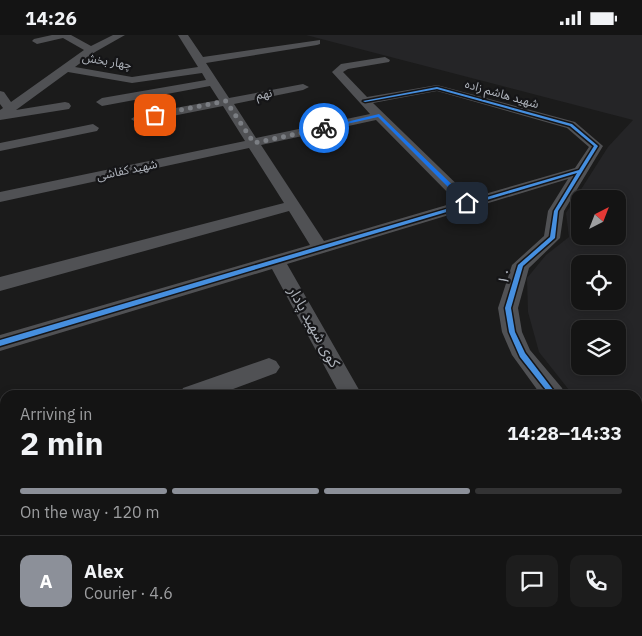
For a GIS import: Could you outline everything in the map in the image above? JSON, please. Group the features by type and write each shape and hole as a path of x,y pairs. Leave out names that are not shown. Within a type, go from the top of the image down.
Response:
{"street":[{"path":"37,41 64,35 91,50"},
{"path":"3,114 64,68 91,50 120,35"},
{"path":"183,35 320,247"},
{"name":"چهار بخش","path":"64,68 132,80 316,42"},
{"path":"385,60 345,66 338,72 379,116 467,203"},
{"path":"102,102 214,82"},
{"name":"نهم","path":"137,119 302,87"},
{"name":"شهید هاشم زاده","path":"365,101 437,87 571,125 596,146 580,171"},
{"path":"0,94 3,114"},
{"path":"3,114 65,106"},
{"name":"شهید کفاشی","path":"0,197 379,116"},
{"path":"0,147 93,128"},
{"path":"0,343 580,171"},
{"name":"۱۰","path":"550,390 522,355 512,331 508,308 521,265 552,238 556,211 580,171"},
{"path":"0,284 293,205"},
{"name":"کوی شهید پادار","path":"276,260 348,390"},
{"path":"205,390 269,367"}],"shaded area":[{"path":"306,35 642,35 642,390 569,390 539,352 528,312 527,278 546,255 569,237 566,213 571,205 571,245 626,245 626,190 581,190 608,147 633,120"}],"cycle path":[{"path":"365,101 437,88 571,125 596,146 556,211 552,238 521,265 508,308 512,332 522,355 550,390"},
{"path":"0,343 580,171"}],"way so far":[{"path":"155,115 226,101 254,143 324,128"}],"route":[{"path":"324,128 379,116 467,203"}]}
